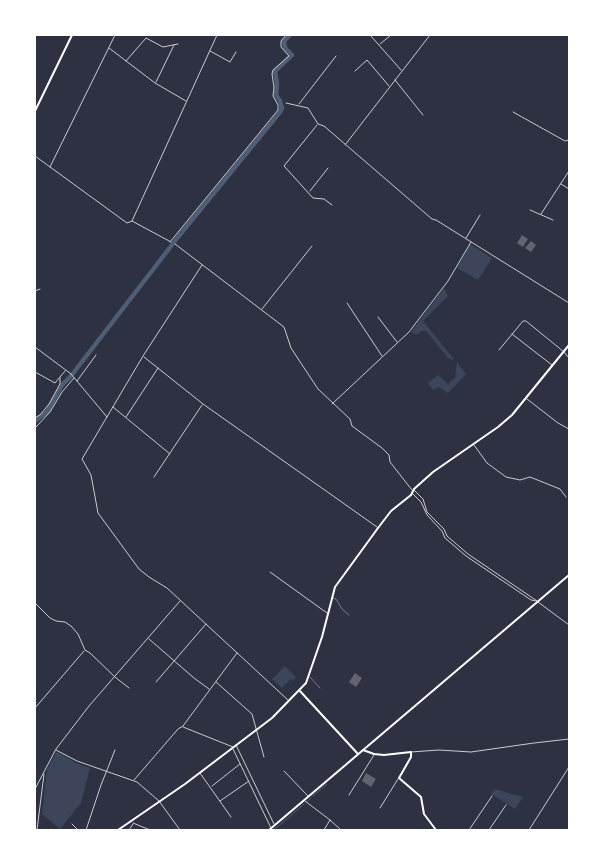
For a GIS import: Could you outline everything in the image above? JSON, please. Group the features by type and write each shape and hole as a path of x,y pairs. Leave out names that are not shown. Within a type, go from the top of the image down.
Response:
{"main road":[{"path":"35,111 72,35"},
{"path":"118,830 132,822 272,718 306,683 322,637 335,587 391,511 434,472 512,416 569,345"},
{"path":"270,829 569,575"},
{"path":"299,690 358,754"},
{"path":"363,750 384,756 411,752 412,757 399,778 420,797 424,814 436,830"}],"street":[{"path":"50,168 115,35"},
{"path":"132,222 217,35"},
{"path":"171,242 278,110 278,105 273,96 272,74 273,70 289,56 281,47 281,40 286,35"},
{"path":"370,35 402,71"},
{"path":"379,45 391,35"},
{"path":"345,145 430,35"},
{"path":"125,61 146,38 159,46 178,44"},
{"path":"155,83 174,45"},
{"path":"108,48 155,83 186,101"},
{"path":"209,51 230,62 236,52"},
{"path":"298,104 336,56"},
{"path":"355,71 367,60 390,86"},
{"path":"395,80 423,115"},
{"path":"286,103 298,104 308,108 318,124 324,126 432,219 569,303"},
{"path":"513,112 565,141 569,140"},
{"path":"318,124 284,166 313,198 319,198 332,206"},
{"path":"35,156 127,223 132,222 175,244 284,327 291,348 318,389 350,419 352,426 389,455 390,462 413,491 423,499 427,512 438,525 445,538 569,625"},
{"path":"309,192 328,168"},
{"path":"541,214 569,171"},
{"path":"561,184 569,189"},
{"path":"530,210 553,220"},
{"path":"466,239 480,215"},
{"path":"332,404 398,343 425,313 448,281 471,242"},
{"path":"262,309 312,246"},
{"path":"202,264 143,356 82,459 91,475 98,513 139,569 168,588 289,700"},
{"path":"35,291 40,289"},
{"path":"347,304 383,357"},
{"path":"378,317 398,343"},
{"path":"499,350 523,321 526,321 569,358"},
{"path":"512,334 553,366"},
{"path":"35,347 71,374 107,417"},
{"path":"76,381 96,355"},
{"path":"143,356 203,404 378,528"},
{"path":"126,417 158,368"},
{"path":"35,372 55,383 66,371"},
{"path":"35,418 49,404 60,384 60,378"},
{"path":"35,428 50,412 62,392 74,378"},
{"path":"527,399 558,423 569,429"},
{"path":"154,477 203,404"},
{"path":"113,406 170,454"},
{"path":"473,444 487,463 506,477 520,480 530,477 560,489 566,497"},
{"path":"270,572 327,612"},
{"path":"332,597 336,599 342,609 349,615"},
{"path":"35,789 56,749 88,706 181,600"},
{"path":"35,603 50,618 72,626 85,650 129,688"},
{"path":"156,682 207,623"},
{"path":"148,639 209,689"},
{"path":"35,708 85,650"},
{"path":"134,780 178,729 183,726 238,652"},
{"path":"308,676 320,688"},
{"path":"215,681 252,714 264,756"},
{"path":"183,726 234,747 274,825"},
{"path":"411,752 439,750 471,752 534,742 569,739"},
{"path":"234,747 270,829"},
{"path":"56,749 77,761 134,780 160,801 179,830"},
{"path":"86,830 115,750"},
{"path":"350,796 374,754"},
{"path":"211,787 241,764"},
{"path":"529,830 569,767"},
{"path":"284,771 308,796"},
{"path":"200,772 231,817"},
{"path":"37,830 44,773"},
{"path":"380,808 399,778"},
{"path":"220,802 252,779"},
{"path":"469,830 492,796"},
{"path":"304,800 342,830"},
{"path":"489,830 506,805"},
{"path":"324,830 330,820"},
{"path":"129,830 132,822 150,830"},
{"path":"72,824 78,830"}],"shaded area":[{"path":"470,244 492,258 478,280 457,268"},
{"path":"444,288 448,296 423,321 453,360 448,358 426,331 416,335 411,332"},
{"path":"457,362 466,374 448,393 439,387 433,390 428,383 438,375 448,384 455,378"},
{"path":"285,666 296,677 293,681 291,679 282,688 272,679"},
{"path":"58,752 76,763 90,768 81,803 60,829 42,814 47,769"},
{"path":"495,789 523,797 515,809 491,794"}],"building":[{"path":"522,235 528,239 523,247 517,243"},
{"path":"531,241 536,245 531,252 525,248"},
{"path":"355,673 362,678 356,687 349,682"},
{"path":"366,773 376,779 371,787 362,781"}],"waterway":[{"path":"35,421 47,412 62,385 71,376 178,237 280,112 282,108 276,95 275,71 292,55 285,48 284,41 290,35"},
{"path":"313,796 327,784"},
{"path":"307,802 311,798"},
{"path":"274,830 304,804"}]}
